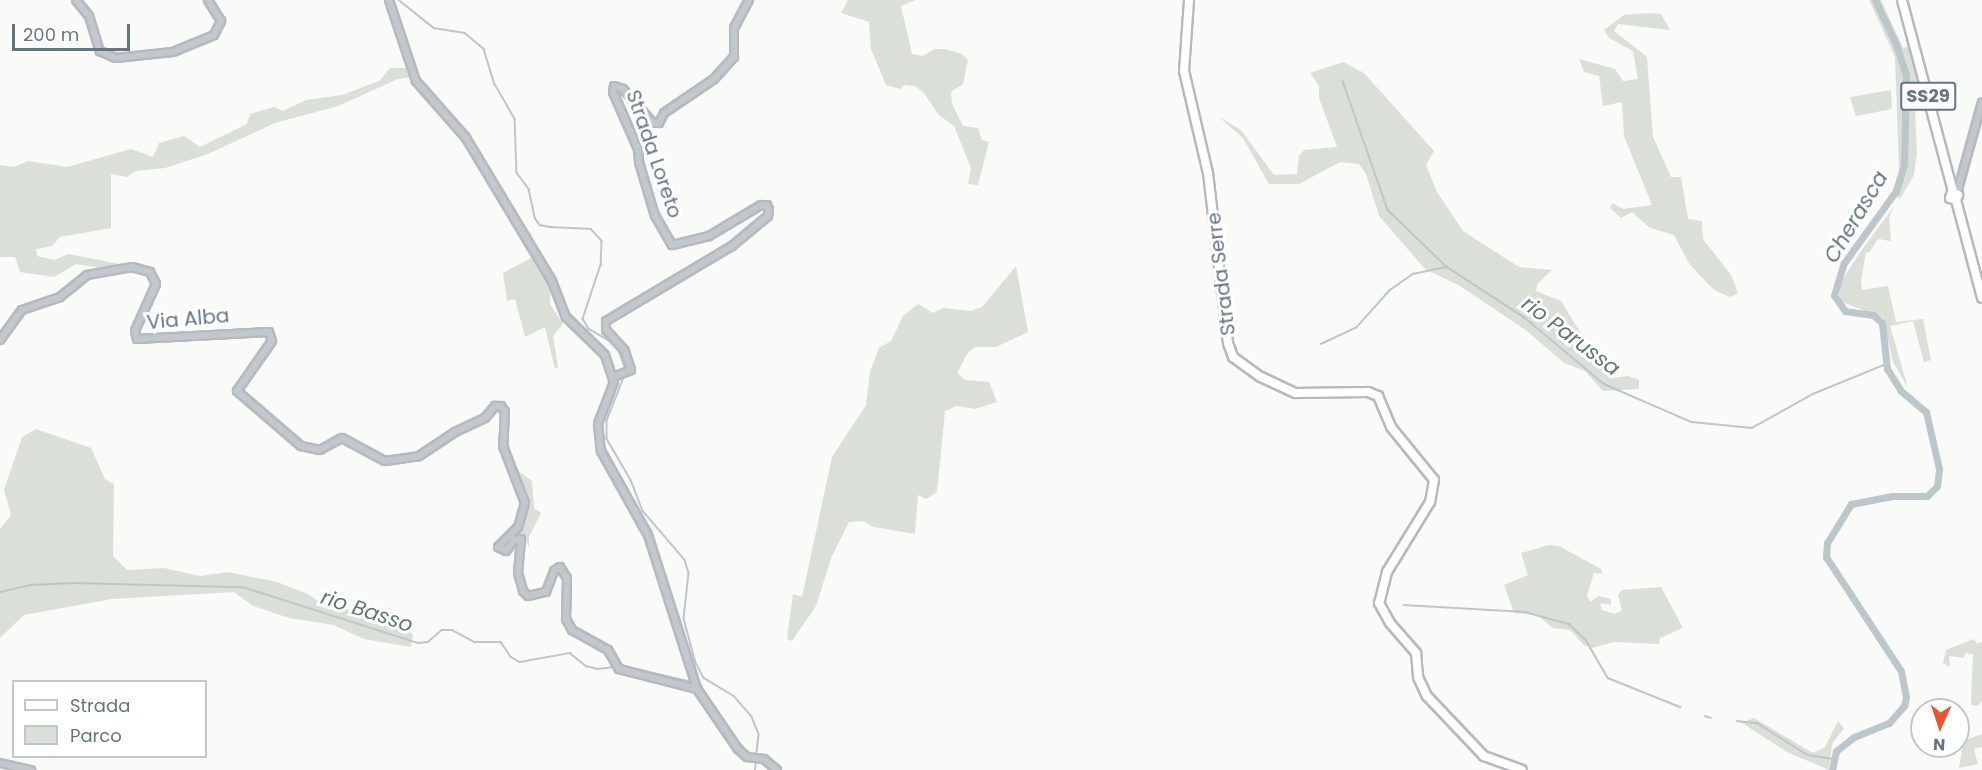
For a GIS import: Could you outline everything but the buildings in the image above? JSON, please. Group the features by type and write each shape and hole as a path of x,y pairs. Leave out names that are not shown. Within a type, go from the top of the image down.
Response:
{"main road":[{"name":"Strada Serre","path":"1189,0 1184,71 1208,173 1228,343 1233,357 1262,377 1296,393 1368,392 1378,396 1391,427 1434,480 1430,502 1388,572 1379,603 1390,623 1416,653 1418,677 1427,696 1484,756 1522,770"},
{"name":"SS29","path":"1902,0 1982,298"}],"street":[{"path":"76,0 89,16 100,51 116,58 173,52 214,35 221,21 208,0"},
{"path":"389,0 416,81 466,138 552,281 566,317 601,348 617,376 598,424 599,446 648,534 696,684 743,754 761,759 777,770"},
{"name":"Strada Loreto","path":"617,376 628,374 625,351 606,330 606,321 732,246 768,216 769,210 767,205 761,205 709,236 672,245 655,216 639,162 638,148 613,92 614,86 623,89 653,123 659,123 664,113 725,69 734,57 734,28 749,0"},
{"path":"1955,195 1982,102"},
{"name":"Via Alba","path":"0,340 22,310 60,297 87,275 132,267 150,272 156,284 135,332 137,339 261,330 269,332 272,338 252,375 237,391 287,437 309,449 327,448 342,438 385,461 419,456 455,432 485,418 495,406 501,406 504,446 525,503 518,527 499,542 499,549 506,551 514,540 521,539 518,573 522,591 528,596 546,592 554,571 564,570 570,590 568,626 608,650 618,666 696,684"},
{"path":"0,763 31,770"}],"green space":[{"path":"848,0 915,0 901,6 912,54 922,56 935,49 945,49 962,54 968,60 963,84 951,92 952,104 963,126 978,128 982,140 989,142 978,185 968,184 971,168 954,126 939,115 923,92 915,86 904,85 900,89 886,85 871,49 869,22 841,13"},
{"path":"1869,0 1881,0 1903,48 1913,45 1921,78 1914,84 1917,153 1914,175 1900,199 1892,192 1899,170 1895,57"},
{"path":"1661,14 1670,30 1618,24 1614,31 1647,57 1653,137 1671,177 1681,177 1688,219 1702,221 1703,239 1731,275 1738,293 1730,297 1714,290 1690,265 1674,235 1650,228 1632,212 1621,218 1610,208 1612,203 1623,209 1652,205 1624,136 1622,102 1603,106 1599,76 1584,72 1579,59 1615,69 1623,81 1638,79 1633,51 1609,38 1604,30 1624,15"},
{"path":"1343,62 1364,73 1434,151 1426,165 1437,192 1463,231 1519,267 1552,270 1537,284 1536,291 1561,301 1604,372 1613,378 1628,376 1639,380 1639,389 1603,391 1585,371 1564,363 1527,331 1460,286 1425,269 1379,216 1366,174 1359,164 1340,162 1299,184 1269,184 1243,138 1219,117 1241,130 1274,175 1297,174 1299,156 1304,150 1337,147 1319,98 1319,86 1310,73"},
{"path":"390,68 409,68 411,77 398,79 338,106 275,123 208,154 165,168 136,171 127,177 111,174 111,228 60,237 52,246 36,249 37,256 54,260 69,254 124,265 107,269 76,264 54,277 20,272 15,257 0,257 0,165 14,167 28,161 67,167 131,149 153,157 159,143 184,136 200,147 247,124 250,114 274,107 283,111 306,100 342,95 379,81"},
{"path":"1891,90 1892,109 1856,116 1850,97"},
{"path":"1895,205 1889,217 1891,241 1878,239 1869,253 1866,252 1861,281 1862,290 1888,286 1896,322 1923,319 1931,360 1924,362 1913,321 1890,326 1908,388 1893,362 1883,318 1840,301 1839,295 1841,282"},
{"path":"535,256 551,287 550,304 563,324 553,336 558,367 555,369 545,327 525,337 515,299 507,301 503,273"},
{"path":"1016,266 1028,332 996,347 975,347 967,354 957,373 965,380 989,382 997,402 975,409 957,406 945,411 937,492 926,499 918,495 915,534 874,527 863,521 849,522 832,556 816,606 792,641 787,639 793,594 802,597 832,457 866,405 870,372 879,348 891,341 903,316 918,304 933,313 943,308 971,311 982,307"},
{"path":"36,429 91,448 105,479 114,484 113,556 127,570 164,568 200,576 228,572 277,582 308,594 329,609 341,607 408,629 413,635 411,647 364,639 334,625 289,618 253,606 234,592 112,599 24,615 0,638 0,529 11,515 4,490 22,437"},
{"path":"514,468 532,481 534,508 541,513 529,537 529,547 524,537 514,534 522,525 527,502"},
{"path":"1549,545 1559,546 1601,569 1603,574 1594,573 1587,596 1590,602 1599,596 1611,599 1611,605 1600,603 1602,610 1615,614 1622,610 1618,595 1622,590 1661,587 1683,628 1660,638 1659,644 1614,642 1592,648 1584,645 1570,630 1553,628 1537,615 1514,613 1504,585 1528,575 1521,553"},
{"path":"1974,639 1977,644 1982,642 1982,701 1978,706 1971,705 1973,654 1965,653 1964,658 1949,656 1950,667 1943,663 1946,650"},
{"path":"1754,718 1813,753 1825,747 1838,721 1844,728 1832,744 1829,770 1787,752 1742,723"},
{"path":"1982,734 1982,747 1974,749 1978,764 1959,768 1961,758 1970,758 1970,738"}],"waterway":[{"path":"399,0 434,28 465,33 484,49 495,84 515,119 517,173 529,189 535,218 540,225 550,227 591,229 602,241 601,265 583,319 589,329 615,344"},
{"name":"Cherasca","path":"1832,770 1836,751 1854,737 1889,723 1904,706 1906,697 1901,671 1826,557 1827,543 1851,504 1892,496 1927,496 1937,486 1939,469 1926,412 1901,391 1887,369 1882,323 1873,315 1845,311 1834,295 1844,263 1896,191 1904,165 1906,75 1896,44 1875,0"},
{"name":"rio Parussa","path":"1343,81 1388,210 1447,267 1524,317 1604,384 1692,422 1752,428 1813,394 1886,364"},
{"path":"1321,344 1356,328 1390,290 1413,274 1447,267"},
{"path":"618,347 626,370"},
{"path":"625,375 607,421 607,439 631,480 643,511 685,560 689,573 684,619 696,663 704,678 734,696 752,717 759,734 757,754"},
{"name":"rio Basso","path":"0,592 30,585 74,583 243,587 418,643 428,642 442,630 452,630 475,642 501,642 511,657 520,662 570,653 586,666 598,669 614,667"},
{"path":"1404,605 1525,612 1569,624 1586,640 1608,678 1680,707"},
{"name":"rio Basso","path":"622,666 693,682"},
{"path":"1705,716 1711,718"},
{"path":"1737,721 1757,723 1808,755 1832,759"},
{"path":"755,770 756,759"}]}
